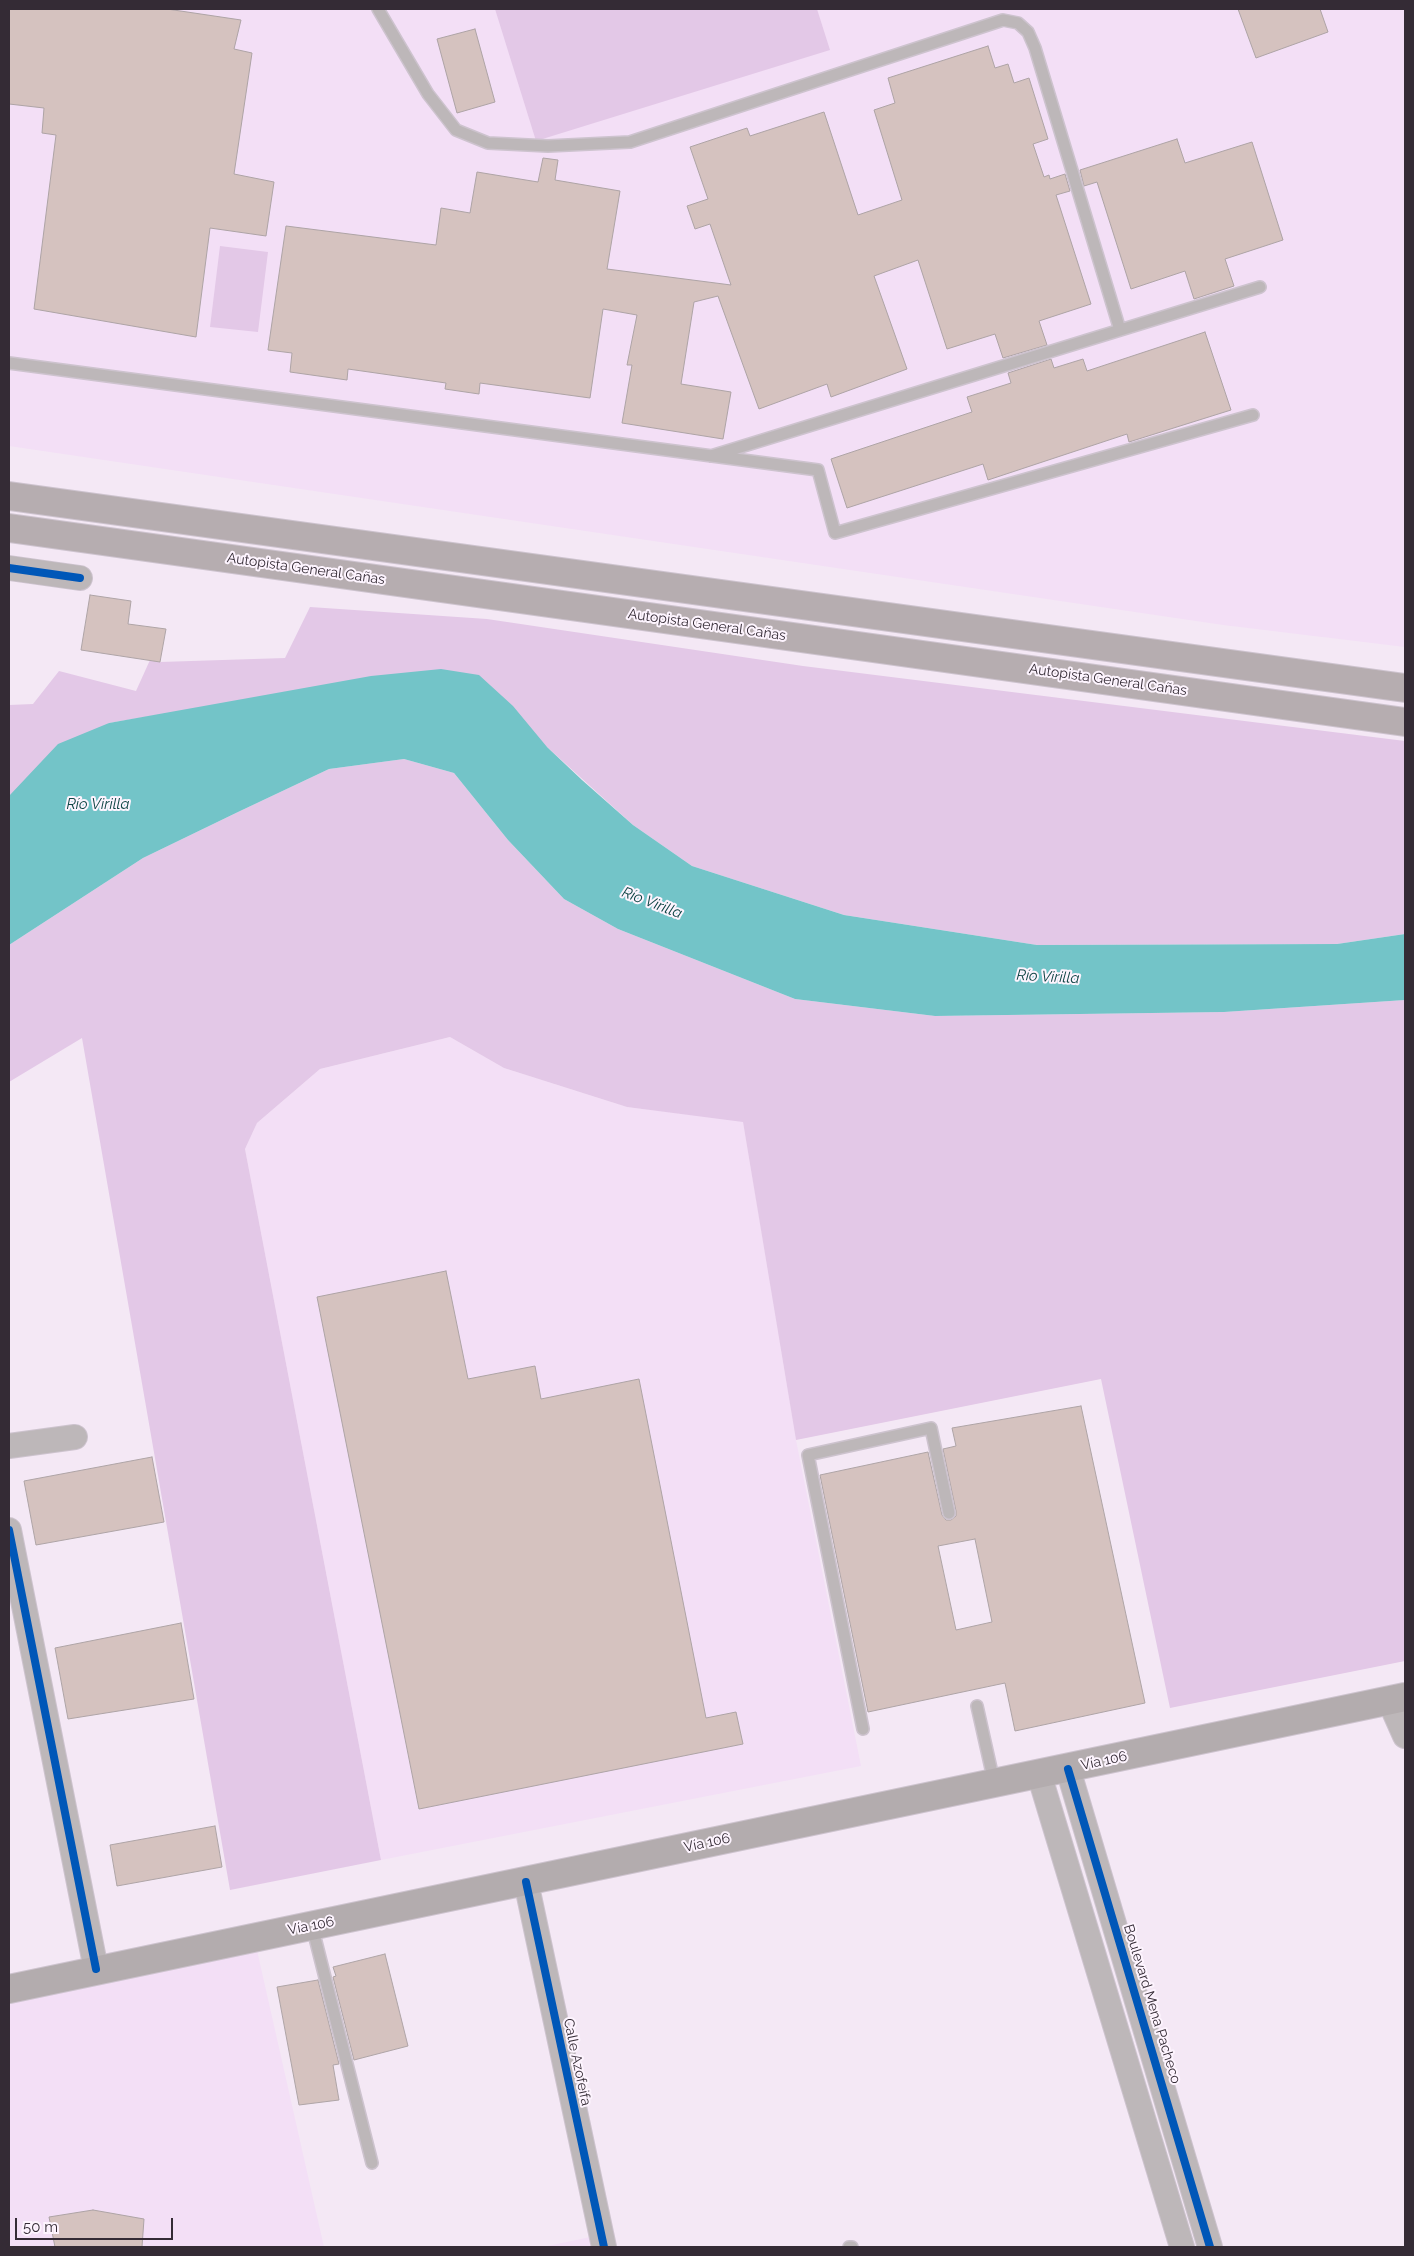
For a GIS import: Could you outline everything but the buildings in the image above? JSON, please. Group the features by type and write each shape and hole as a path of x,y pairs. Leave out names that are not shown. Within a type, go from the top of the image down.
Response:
{"highway":[{"path":"9,496 1405,688"},
{"name":"Autopista General Cañas","path":"9,528 1405,722"}],"main road":[{"name":"Vía 106","path":"9,1988 526,1882 994,1782 1068,1769 1397,1699"}],"street":[{"path":"9,568 80,578"},
{"path":"9,1446 75,1437"},
{"path":"9,1530 96,1969"},
{"path":"1397,1699 1405,1736"},
{"name":"Boulevard Mena Pacheco","path":"1068,1769 1198,2201 1210,2247"},
{"path":"1039,1774 1109,2000 1182,2247"},
{"name":"Calle Azofeifa","path":"526,1882 604,2247"},
{"path":"1109,2000 1135,1991"},
{"path":"1172,2209 1198,2201"}],"lane":[{"path":"378,9 428,94 456,130 488,143 548,146 630,142 1003,20 1018,23 1028,32 1035,48 1120,330"},
{"path":"707,457 1260,287"},
{"path":"9,362 707,457 818,470 836,533 1253,415"},
{"path":"864,1729 808,1455 931,1428 949,1513"},
{"path":"977,1706 994,1782"},
{"path":"312,1926 372,2163"}],"shaded area":[{"path":"9,9 1405,9 1405,647 1223,625 9,446"},
{"path":"495,9 817,9 830,50 536,141"},
{"path":"220,246 268,252 258,332 210,327"},
{"path":"310,607 487,619 803,666 1405,741 1405,934 1337,944 1037,945 844,915 692,866 633,825 547,747 200,708 109,723 9,796 9,705 33,704 59,671 136,691 150,660 160,662 285,658"},
{"path":"404,759 454,773 508,840 564,899 618,929 795,999 935,1016 1224,1012 1405,1000 1405,1661 1170,1708 1101,1379 796,1440 743,1122 627,1107 504,1068 450,1037 320,1069 257,1123 245,1149 381,1860 230,1890 82,1038 9,1082 9,945 143,858 329,769"},
{"path":"450,1037 504,1068 627,1107 743,1121 796,1440 861,1766 381,1860 245,1149 257,1123 320,1069"},
{"path":"254,1937 324,2247 9,2247 9,1989"},
{"path":"595,2236 597,2247 543,2247"}],"water":[{"name":"Río Virilla","path":"441,669 479,675 513,706 547,747 582,780 633,825 692,866 844,915 1037,945 1337,944 1405,934 1405,1000 1224,1012 935,1016 795,999 618,929 564,899 508,840 454,773 404,759 329,769 143,858 9,945 9,796 58,744 109,723 371,676"}],"cycle path":[{"path":"9,568 80,578"},
{"path":"9,1530 96,1969"},
{"path":"1068,1769 1210,2247"},
{"path":"526,1882 604,2247"}]}
